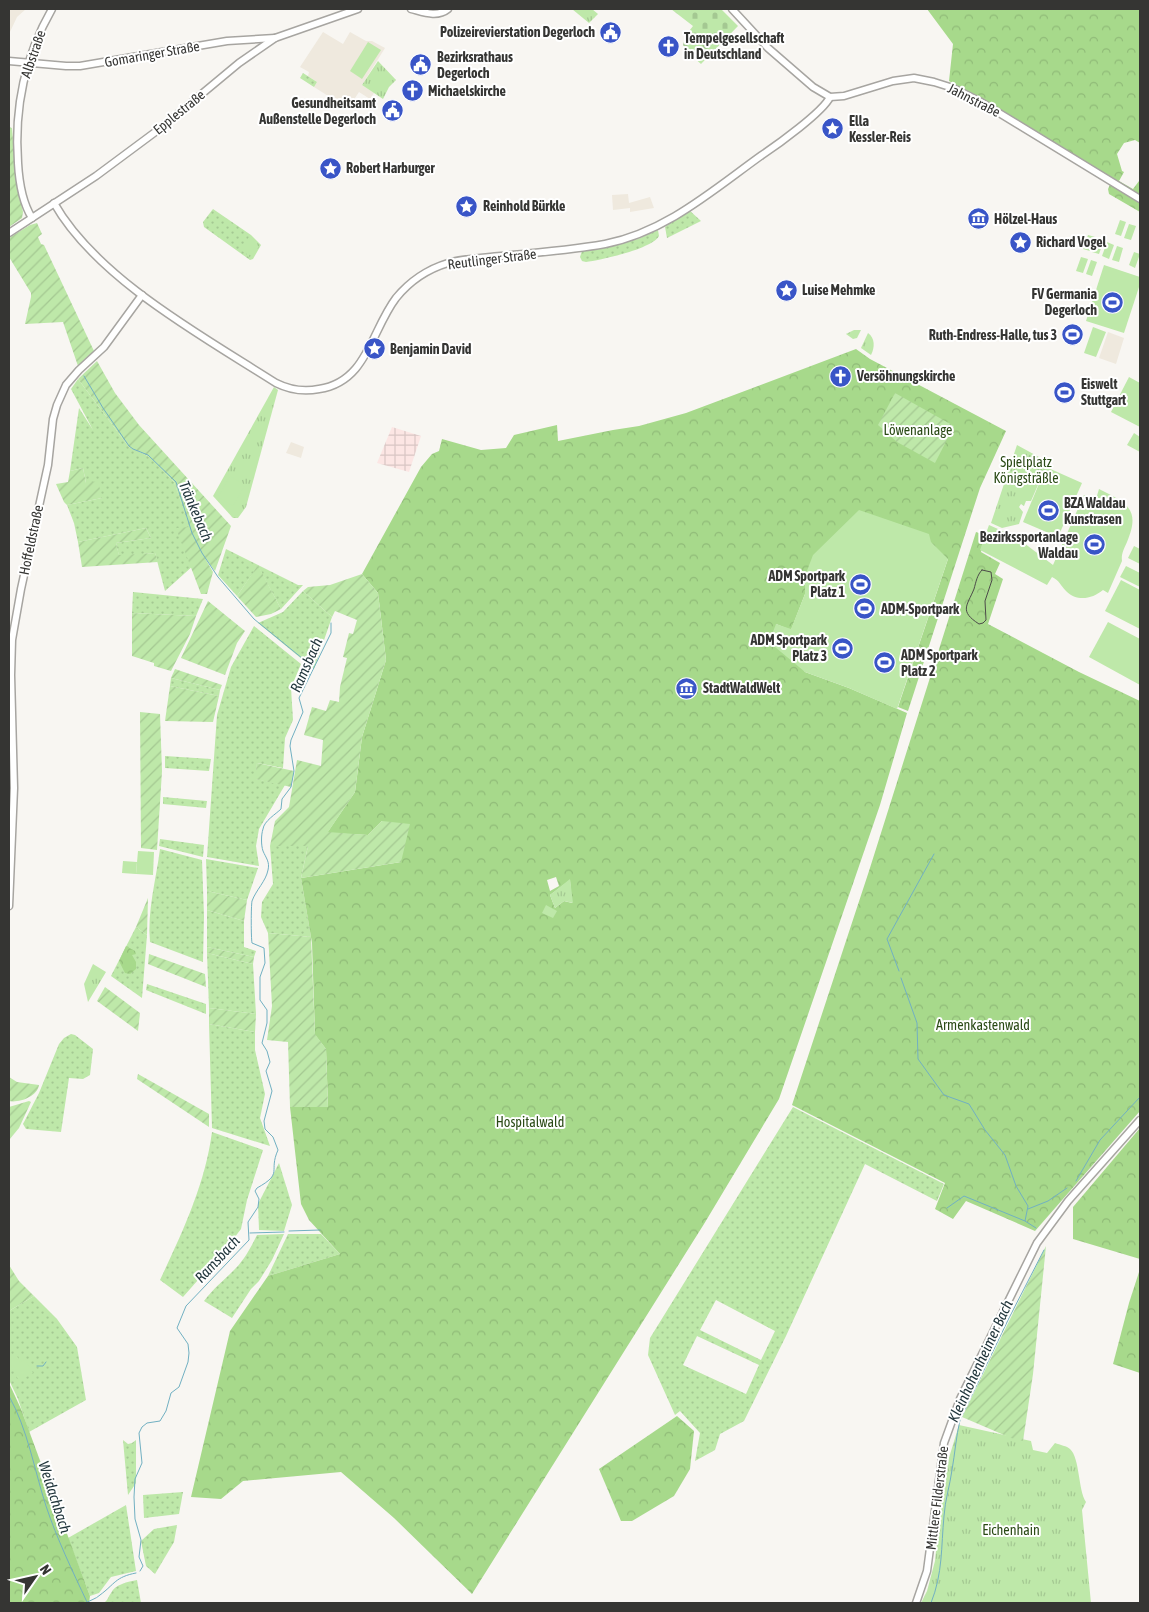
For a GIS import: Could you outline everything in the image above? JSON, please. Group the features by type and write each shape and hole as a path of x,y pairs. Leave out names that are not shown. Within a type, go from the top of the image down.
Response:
{"street":[{"name":"Albstraße","path":"32,218 21,188 18,170 16,126 28,62 38,33 52,9"},
{"name":"Epplestraße","path":"9,233 89,181 162,127 221,77 275,38 358,9"},
{"path":"411,9 429,13 441,13 448,9"},
{"path":"732,9 768,48 813,87 830,97"},
{"name":"Gomaringer Straße","path":"9,61 80,66 227,41 275,38"},
{"name":"Jahnstraße","path":"830,97 844,96 903,79 924,79 944,85 962,91 981,102 1140,199"},
{"name":"Reutlinger Straße","path":"54,204 76,235 113,271 142,295 276,383 298,390 324,388 340,382 358,368 395,300 411,283 429,271 444,264 462,260 607,244 648,231 674,218 768,151 816,113 828,102 830,97"},
{"name":"Hoffeldstraße","path":"9,906 14,783 12,640 48,465 53,419 66,385 104,347 142,295"},
{"name":"Mittlere Filderstraße","path":"916,1603 927,1571 942,1449 947,1430 960,1399 1037,1243 1068,1201 1140,1120"}],"shaded area":[{"path":"9,9 26,9 17,17 9,34"},
{"path":"323,32 343,44 350,32 366,41 372,41 385,48 362,85 374,93 370,99 359,92 353,101 349,99 344,106 314,87 317,82 308,76 309,72 300,67"},
{"path":"628,194 629,203 650,197 654,208 630,212 630,208 613,210 612,195"},
{"path":"1108,332 1124,338 1116,364 1099,358"},
{"path":"392,427 421,436 409,472 377,463"},
{"path":"291,442 304,447 301,458 286,453"}],"green space":[{"path":"572,9 592,9 598,14 589,23"},
{"path":"671,9 721,9 738,26 701,64 683,45 686,35 693,26"},
{"path":"927,9 1140,9 1140,143 1135,140 1124,143 1117,154 1122,171 1124,172 1119,181 1133,189 1140,181 1140,212 1109,194 1108,189 1113,178 949,81 953,44"},
{"path":"368,42 381,50 362,79 350,71"},
{"path":"378,61 396,80 389,87 383,99 362,85"},
{"path":"303,73 317,82 314,87 300,78"},
{"path":"9,127 12,128 17,185 23,212 22,218 9,227"},
{"path":"213,209 251,235 261,245 253,259 250,260 204,227 203,222"},
{"path":"689,210 701,221 667,238 665,227"},
{"path":"1120,220 1126,222 1121,236 1115,234"},
{"path":"37,223 42,234 38,237 41,244 44,245 94,351 78,366 63,322 25,324 31,293 9,257 9,238 30,225"},
{"path":"1129,224 1136,226 1131,240 1124,238"},
{"path":"658,230 659,236 654,241 637,249 586,262 582,261 580,257 582,251 638,239"},
{"path":"1088,235 1095,237 1090,251 1083,249"},
{"path":"249,237 260,245 251,258 240,249"},
{"path":"1097,238 1104,240 1099,254 1092,252"},
{"path":"1107,242 1114,245 1109,259 1102,256"},
{"path":"1117,246 1123,248 1119,262 1112,260"},
{"path":"1134,252 1140,254 1135,268 1129,265"},
{"path":"1081,257 1088,259 1083,273 1076,271"},
{"path":"1091,260 1097,262 1092,276 1086,274"},
{"name":"FV Germania Degerloch","path":"1104,265 1140,277 1140,284 1124,333 1086,321"},
{"path":"1093,327 1106,332 1096,357 1084,353"},
{"path":"854,330 861,330 857,338 853,339 846,334"},
{"path":"868,333 874,343 871,355 861,348"},
{"name":"Hospitalwald","path":"856,349 870,359 1006,431 980,488 908,711 898,707 948,559 805,576 805,594 791,630 776,624 805,672 849,688 907,713 880,805 779,1099 704,1224 472,1594 394,1518 341,1472 243,1481 221,1499 191,1497 230,1331 268,1276 340,1254 309,1220 301,1204 290,1107 328,1107 326,1049 315,1035 312,943 301,878 401,862 382,821 368,835 327,833 355,792 362,737 386,660 378,593 362,574 421,467 432,454 439,451 442,439 481,450 506,448 514,435 557,425 558,441 639,426 686,413","holes":["556,877 559,886 550,891 547,880","570,880 572,903 564,901 555,908 550,895"]},
{"path":"97,361 115,393 139,425 231,526 215,571 205,558 213,572 207,594 201,594 176,528 189,527 190,529 174,482 150,457 129,447 78,379"},
{"path":"1129,377 1140,383 1140,427 1111,412"},
{"path":"78,379 129,447 150,457 174,482 192,533 204,556 165,591 155,553 119,556 116,543 151,538 146,528 78,542 74,523 67,505 102,498 86,483 83,468 70,471 79,408 93,430 71,389"},
{"path":"274,387 278,390 246,507 238,518 233,518 213,496"},
{"name":"Löwenanlage","path":"895,393 954,426 935,463 897,442 878,425"},
{"path":"1134,433 1140,437 1140,452 1127,445"},
{"name":"Spielplatz Königsträßle","path":"1017,445 1048,462 1031,501 1026,501 1024,506 1021,504 1019,507 1023,512 1019,524 1002,528 991,523"},
{"name":"BZA Waldau Kunstrasen","path":"1046,467 1082,483 1058,537 1023,522"},
{"path":"83,468 86,483 98,481 102,498 67,505 56,484 68,482 70,471"},
{"path":"230,476 245,485 233,506 218,497"},
{"name":"Bezirkssportanlage Waldau","path":"1099,489 1124,503 1132,514 1131,531 1122,554 1122,561 1108,593 1103,590 1094,596 1075,597 1052,577 1047,585 980,550 989,525 1016,537 1053,565 1084,495 1096,499"},
{"name":"ADM-Sportpark","path":"859,510 929,534 931,542 948,559 897,709 849,688 805,672 769,642 776,624 791,629 805,594 805,576 813,555"},
{"path":"146,528 151,538 116,543 119,555 155,553 158,562 82,567 78,542"},
{"name":"Armenkastenwald","path":"976,532 985,535 981,552 1000,563 995,574 1003,579 988,624 1079,672 1140,701 1140,1111 1035,1231 966,1201 953,1219 935,1209 945,1183 792,1105 869,871"},
{"path":"1134,546 1140,549 1140,564 1128,558"},
{"path":"226,549 298,585 303,585 281,609 258,566 237,596 218,575"},
{"path":"258,565 281,609 271,614 256,617 237,596"},
{"path":"1126,566 1140,573 1140,587 1120,577"},
{"path":"362,574 378,593 386,660 362,737 355,792 328,832 368,835 382,821 410,824 401,862 301,878 308,846 270,846 275,821 289,807 297,760 321,766 323,740 304,735 312,707 326,711 330,700 339,702 340,687 347,658 343,657 349,633 353,634 357,620 335,611 332,617 303,591 308,587 330,585"},
{"path":"1121,580 1140,590 1140,629 1105,611"},
{"path":"303,591 332,617 314,669 258,623 283,612"},
{"path":"133,592 203,599 196,616 132,613"},
{"path":"208,601 245,631 237,643 225,675 181,658"},
{"path":"132,613 196,616 190,634 171,671 132,656"},
{"path":"1108,622 1140,639 1140,685 1089,657"},
{"path":"254,626 301,664 291,688 293,720 285,738 283,768 257,763 256,779 285,785 259,829 256,846 259,866 207,857 217,715 231,667"},
{"path":"175,669 222,685 220,690 171,678"},
{"path":"171,678 220,690 219,696 170,686"},
{"path":"170,686 219,696 213,722 165,721"},
{"path":"140,712 160,714 162,771 157,850 141,848"},
{"path":"165,756 211,759 209,771 165,768"},
{"path":"257,763 294,771 291,787 255,779"},
{"path":"163,797 207,801 206,808 163,804"},
{"path":"160,839 204,845 203,857 159,846"},
{"path":"270,846 308,846 301,878 311,937 268,933 261,917 262,902 273,884"},
{"path":"160,849 202,860 203,962 150,942 151,907"},
{"path":"138,851 154,852 153,875 136,874"},
{"path":"206,859 258,868 247,900 207,891"},
{"path":"123,861 137,862 136,874 122,873"},
{"path":"570,879 573,903 564,901 555,908 550,895"},
{"path":"207,891 247,900 244,921 207,910"},
{"path":"148,898 147,935 136,927"},
{"path":"546,905 557,911 553,918 542,913"},
{"path":"207,910 244,921 244,947 256,951 254,957 207,947"},
{"path":"136,927 147,935 142,998 111,976"},
{"path":"268,933 311,937 315,1034 326,1049 328,1107 290,1107 288,1042 267,1040 272,1006"},
{"path":"126,946 135,951 136,954 132,955 136,962 136,969 130,974 125,973 119,961"},
{"path":"207,947 254,957 253,964 207,953"},
{"path":"207,953 253,964 256,1014 209,1008"},
{"path":"149,954 205,974 206,987 148,964"},
{"path":"93,964 106,972 88,1002 84,984"},
{"path":"147,984 206,1004 206,1014 146,990"},
{"path":"105,987 140,1013 138,1031 97,1001"},
{"path":"209,1008 256,1014 255,1032 209,1024"},
{"path":"209,1024 255,1032 255,1050 265,1094 260,1118 270,1146 212,1128"},
{"path":"71,1034 93,1049 90,1075 83,1079 69,1078 61,1132 26,1129 23,1124 39,1093 59,1044"},
{"path":"138,1074 209,1114 209,1127 137,1079"},
{"path":"9,1077 17,1082 39,1085 38,1089 27,1098 9,1101"},
{"path":"31,1102 19,1128 9,1140 9,1107"},
{"path":"793,1107 944,1184 937,1201 865,1164 786,1336 744,1421 720,1434 715,1450 695,1461 700,1433 680,1411 675,1415 648,1355 650,1338","holes":["716,1300 775,1331 761,1360 700,1330","697,1336 759,1365 746,1394 683,1365"]},
{"path":"1140,1128 1140,1259 1073,1239 1073,1207"},
{"path":"212,1132 263,1150 247,1200 241,1229 183,1297 160,1280 192,1208 209,1152"},
{"path":"279,1163 292,1205 284,1231 259,1230 258,1204"},
{"path":"284,1234 272,1260 259,1281 251,1289 232,1318 204,1301 242,1261 257,1235"},
{"path":"288,1234 321,1234 340,1254 268,1276"},
{"path":"1046,1246 1033,1374 1023,1441 1011,1438 962,1417"},
{"path":"9,1265 19,1281 34,1296 9,1311"},
{"path":"1140,1269 1140,1373 1113,1364"},
{"path":"34,1296 57,1319 77,1347 86,1400 29,1432 18,1399 9,1380 9,1311"},
{"path":"16,1354 20,1362 25,1359 33,1373 19,1381 9,1362 9,1358"},
{"path":"9,1383 21,1409 90,1596 89,1603 9,1603"},
{"path":"677,1416 694,1431 690,1469 674,1496 632,1521 621,1521 599,1469"},
{"name":"Eichenhain","path":"959,1425 1031,1441 1033,1450 1047,1453 1055,1443 1065,1446 1073,1453 1076,1459 1083,1497 1086,1502 1082,1510 1091,1603 921,1603 927,1591 935,1561 944,1474"},
{"path":"123,1440 128,1444 136,1440 136,1483 128,1495"},
{"path":"183,1492 179,1514 144,1518 143,1495"},
{"path":"126,1505 136,1571 111,1577 99,1593 90,1596 68,1538"},
{"path":"177,1525 174,1542 155,1574 146,1566 141,1541 154,1529"},
{"path":"137,1580 141,1603 104,1603 115,1587"}],"waterway":[{"name":"Tränkebach","path":"84,376 129,446 148,455 176,482 192,533 202,553 218,577 254,619 308,663 310,668 309,676"},
{"name":"Ramsbach","path":"140,1571 143,1566 139,1557 141,1540 135,1519 134,1497 135,1479 142,1463 139,1433 147,1423 160,1421 166,1411 171,1393 179,1387 188,1362 189,1353 188,1344 177,1328 186,1306 249,1240 248,1222 258,1207 259,1199 255,1191 270,1179 274,1172 275,1157 278,1150 273,1137 265,1129 264,1121 272,1091 266,1071 270,1062 267,1051 262,1043 267,1023 267,1010 260,1000 260,977 265,963 264,948 252,943 252,901 267,874 268,862 262,846 264,826 281,809 282,799 291,787 294,771 290,746 303,712 299,698 331,633 331,623"},
{"name":"Kleinhohenheimer Bach","path":"899,971 887,939 934,854"},
{"name":"Kleinhohenheimer Bach","path":"901,978 917,1023 918,1059 944,1095 969,1104 985,1130 1005,1155 1016,1186 1028,1206 1025,1221 1036,1228"},
{"path":"1076,1181 1100,1140 1140,1097"},
{"path":"1028,1209 1048,1201 1067,1188"},
{"path":"947,1208 964,1196 1025,1221"},
{"path":"289,1231 320,1230"},
{"path":"250,1233 284,1232"},
{"name":"Kleinhohenheimer Bach","path":"931,1603 940,1570 945,1510 960,1420 1044,1250"},
{"path":"37,1366 43,1366 46,1362"},
{"name":"Weidachbach","path":"9,1396 26,1436 50,1518 87,1602"},
{"name":"Ramsbach","path":"86,1603 119,1579 136,1573"}],"tram line":[{"path":"982,570 991,572 992,580 985,601 986,620 979,624 969,615 966,608 982,570"}],"place":[{"name":"Polizeirevierstation Degerloch","path":"611,32"},
{"name":"Tempelgesellschaft in Deutschland","path":"668,46"},
{"name":"Bezirksrathaus Degerloch","path":"421,65"},
{"name":"Michaelskirche","path":"412,91"},
{"name":"Gesundheitsamt Außenstelle Degerloch","path":"392,111"},
{"name":"Ella Kessler-Reis","path":"833,129"},
{"name":"Robert Harburger","path":"330,168"},
{"name":"Reinhold Bürkle","path":"467,206"},
{"name":"Hölzel-Haus","path":"978,219"},
{"name":"Richard Vogel","path":"1020,242"},
{"name":"Luise Mehmke","path":"786,290"},
{"name":"FV Germania Degerloch","path":"1113,302"},
{"name":"Ruth-Endress-Halle, tus 3","path":"1073,335"},
{"name":"Benjamin David","path":"374,349"},
{"name":"Versöhnungskirche","path":"841,376"},
{"name":"Eiswelt Stuttgart","path":"1065,392"},
{"name":"BZA Waldau Kunstrasen","path":"1048,511"},
{"name":"Bezirkssportanlage Waldau","path":"1094,545"},
{"name":"ADM Sportpark Platz 1","path":"861,584"},
{"name":"ADM-Sportpark","path":"865,609"},
{"name":"ADM Sportpark Platz 3","path":"843,648"},
{"name":"ADM Sportpark Platz 2","path":"885,663"},
{"name":"StadtWaldWelt","path":"687,688"}]}
